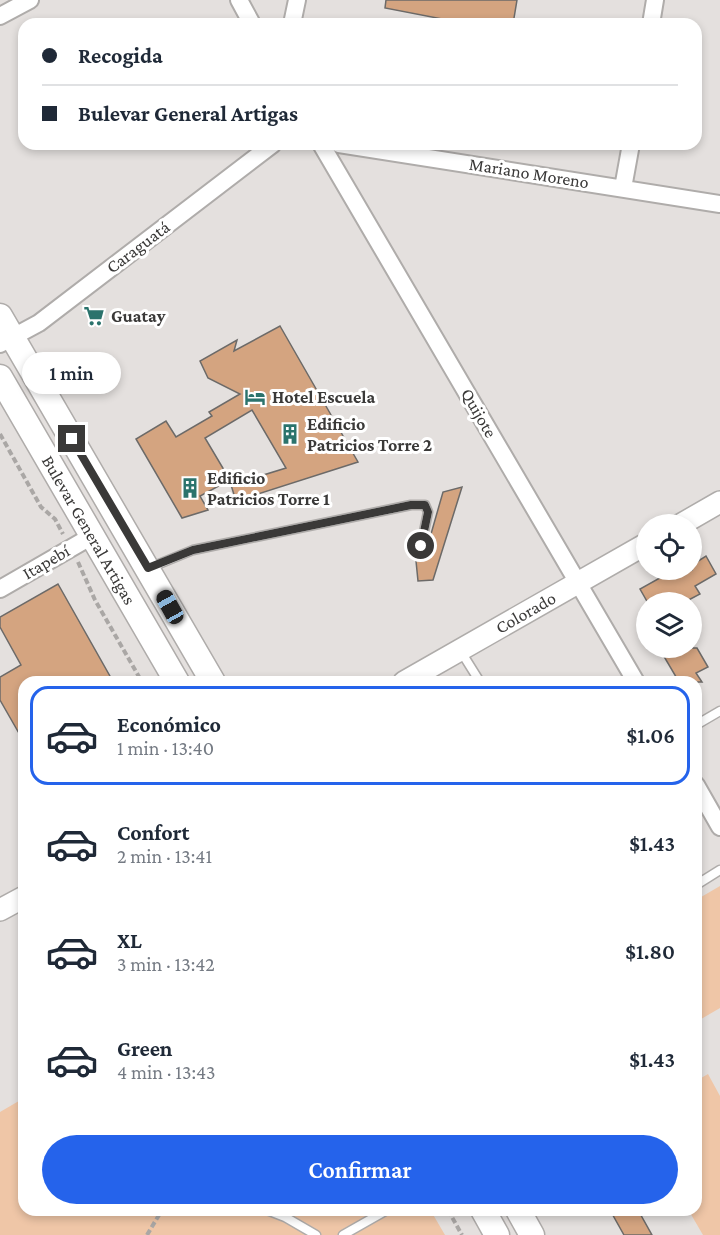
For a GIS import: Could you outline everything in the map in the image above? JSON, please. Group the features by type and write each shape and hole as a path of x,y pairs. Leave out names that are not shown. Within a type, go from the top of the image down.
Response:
{"main road":[{"name":"Bulevar General Artigas","path":"0,316 6,341 148,568 210,676"},
{"name":"Bulevar General Artigas","path":"0,377 174,676"},
{"path":"486,1216 497,1235"},
{"path":"521,1216 532,1235"}],"street":[{"path":"0,16 30,0"},
{"path":"239,0 249,18"},
{"path":"293,18 297,0"},
{"path":"652,18 655,0"},
{"name":"Caraguatá","path":"6,341 39,323 265,150"},
{"name":"Quijote","path":"325,150 632,676"},
{"name":"Mariano Moreno","path":"378,150 720,204"},
{"path":"623,188 630,150"},
{"path":"699,514 720,502"},
{"name":"Itapebí","path":"0,589 92,536"},
{"name":"Colorado","path":"414,676 636,550"},
{"path":"702,795 720,826"},
{"path":"0,910 18,900"}],"lane":[{"path":"148,568 193,550 411,505 425,505 428,512 421,546"},
{"path":"460,650 476,676"},
{"path":"702,722 720,711"},
{"path":"702,881 720,870"},
{"path":"282,1216 316,1235"},
{"path":"343,1235 376,1216"}],"path":[{"path":"147,1235 158,1216"},
{"path":"451,1216 462,1235"}],"shaded area":[{"path":"720,886 720,1008 702,1018 702,896"},
{"path":"708,1074 720,1096 720,1235 703,1235 692,1216 702,1216 702,1078"},
{"path":"18,1102 18,1216 434,1216 445,1235 0,1235 0,1112"}],"building":[{"path":"386,0 517,0 514,18 437,18 385,8"},
{"path":"280,326 358,462 236,501 231,485 286,468 252,410 205,438 230,480 200,496 208,510 182,518 136,439 166,421 176,437 212,416 209,412 240,394 208,378 200,361 237,340 234,351"},
{"path":"462,487 433,580 418,581 415,551 422,552 427,548 443,492"},
{"path":"706,556 716,574 695,586 699,592 642,592 640,589 656,580 702,580 702,559"},
{"path":"58,584 110,676 18,676 18,732 0,700 0,677 21,665 0,627 0,617"},
{"path":"702,657 708,667 696,673 698,676 675,676 665,658"},
{"path":"613,1216 641,1216 652,1235 624,1235"}],"place":[{"name":"Guatay","path":"94,316"},
{"name":"Hotel Escuela","path":"255,397"},
{"name":"Edificio Patricios Torre 2","path":"290,434"},
{"name":"Edificio Patricios Torre 1","path":"190,488"}],"route":[{"path":"72,439 148,568 193,550 411,505 425,505 428,512 421,546"}]}
